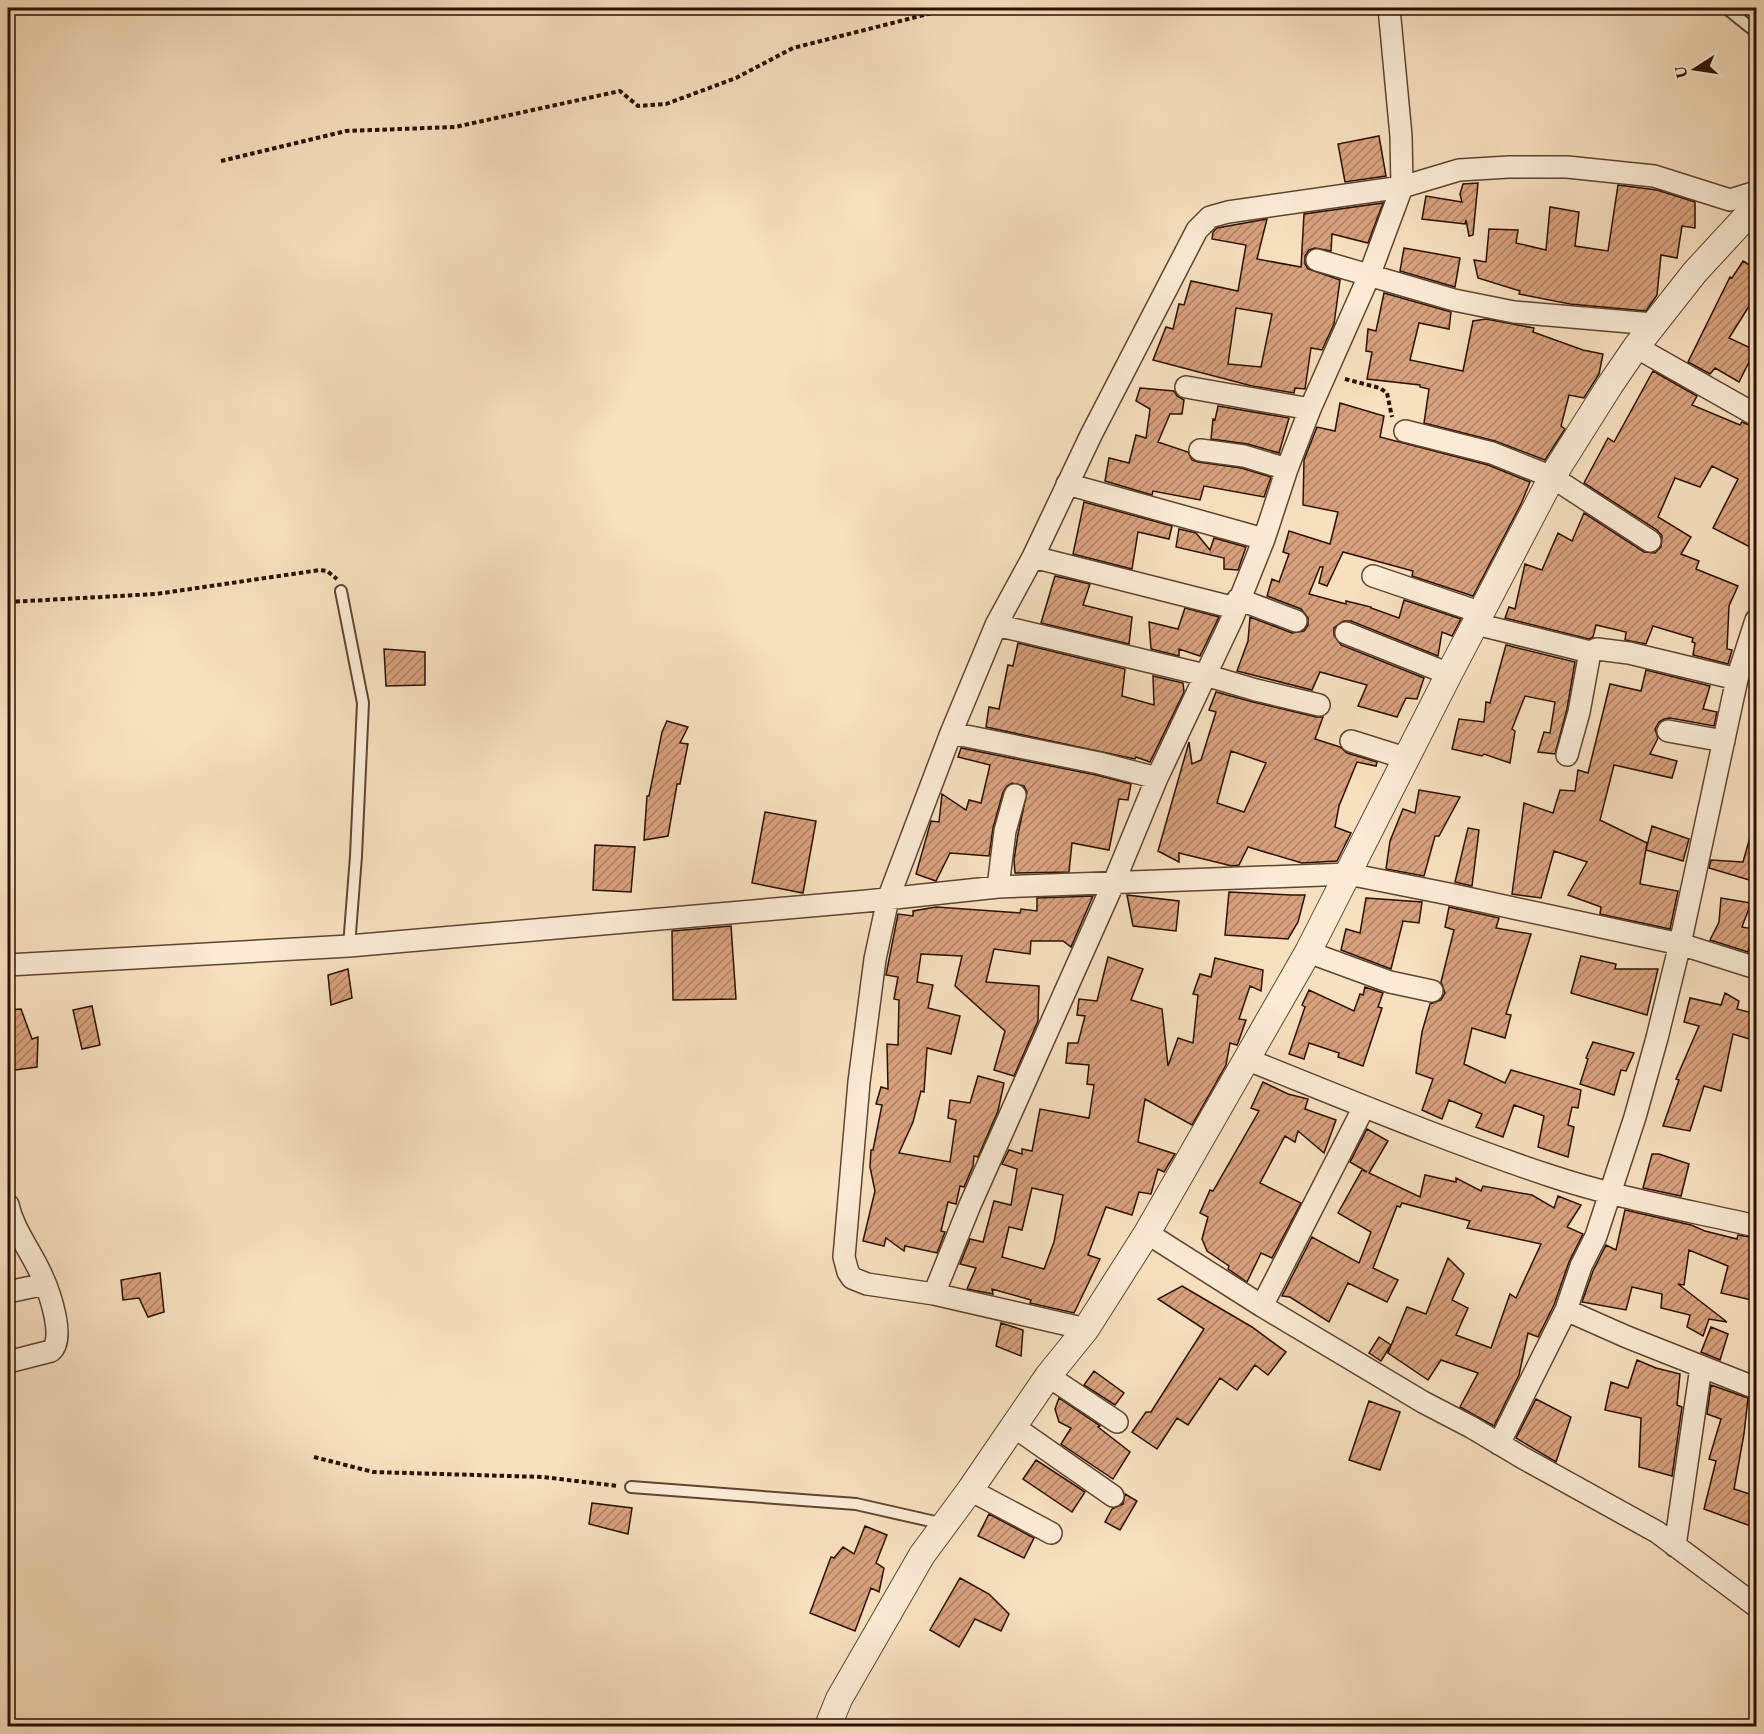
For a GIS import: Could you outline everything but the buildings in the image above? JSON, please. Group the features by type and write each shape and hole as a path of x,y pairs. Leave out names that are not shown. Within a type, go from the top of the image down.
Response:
{"street":[{"path":"934,1294 1016,1098 1114,882 1157,778 1232,619 1264,539 1310,409 1369,276 1402,187 1401,136 1389,8"},
{"path":"1086,1329 934,1294 858,1281 848,1272 844,1257 859,1082 875,959 888,899 951,733 996,625 1033,557 1067,484 1189,245 1203,222 1216,214 1402,187 1459,170 1567,167 1654,176 1730,200 1756,192"},
{"path":"1727,236 1730,200"},
{"path":"828,1726 839,1699 880,1624 922,1555 970,1490 1048,1376 1086,1329 1147,1233 1308,952 1405,758 1438,699 1552,477 1653,324 1695,272 1756,206"},
{"path":"1317,260 1454,300 1514,312 1653,324"},
{"path":"1636,347 1756,415"},
{"path":"1186,387 1310,409"},
{"path":"1405,431 1492,453 1552,477 1650,542"},
{"path":"1200,450 1244,456 1287,469"},
{"path":"1067,484 1264,539"},
{"path":"1033,557 1237,603 1296,621"},
{"path":"1373,576 1479,619 1590,652 1597,649 1629,653 1737,679"},
{"path":"1499,1444 1566,1310 1581,1266 1596,1236 1635,1117 1680,944 1737,679 1756,620"},
{"path":"996,625 1319,705"},
{"path":"1346,633 1449,674"},
{"path":"1567,755 1580,712 1590,652"},
{"path":"1668,731 1724,741"},
{"path":"951,733 1099,763 1157,778"},
{"path":"1351,741 1405,758"},
{"path":"998,887 1005,831 1015,795"},
{"path":"8,965 349,946 888,899 998,887 1348,874 1680,944 1756,968"},
{"path":"1308,952 1390,982 1432,991"},
{"path":"1246,1059 1364,1107 1549,1175 1609,1193 1756,1226"},
{"path":"1263,1306 1364,1107"},
{"path":"8,1204 14,1223 45,1284 54,1312 57,1339 51,1351 8,1362"},
{"path":"1147,1233 1423,1402 1634,1518 1676,1546 1756,1606"},
{"path":"8,1292 45,1284"},
{"path":"1566,1310 1756,1388"},
{"path":"1676,1546 1701,1367"},
{"path":"1048,1376 1117,1422"},
{"path":"1013,1426 1113,1496"},
{"path":"970,1490 1051,1533"}],"lane":[{"path":"1726,8 1756,32"},
{"path":"341,591 363,703 356,856 349,946"},
{"path":"631,1487 856,1504 944,1524"}],"path":[{"path":"221,161 346,131 455,127 620,91 638,106 666,105 736,78 794,48 952,8"},
{"path":"1326,373 1380,388 1388,393 1392,419 1405,431"},
{"path":"8,602 156,594 320,570 333,574 341,591"},
{"path":"314,1457 373,1472 543,1477 631,1487"}]}
